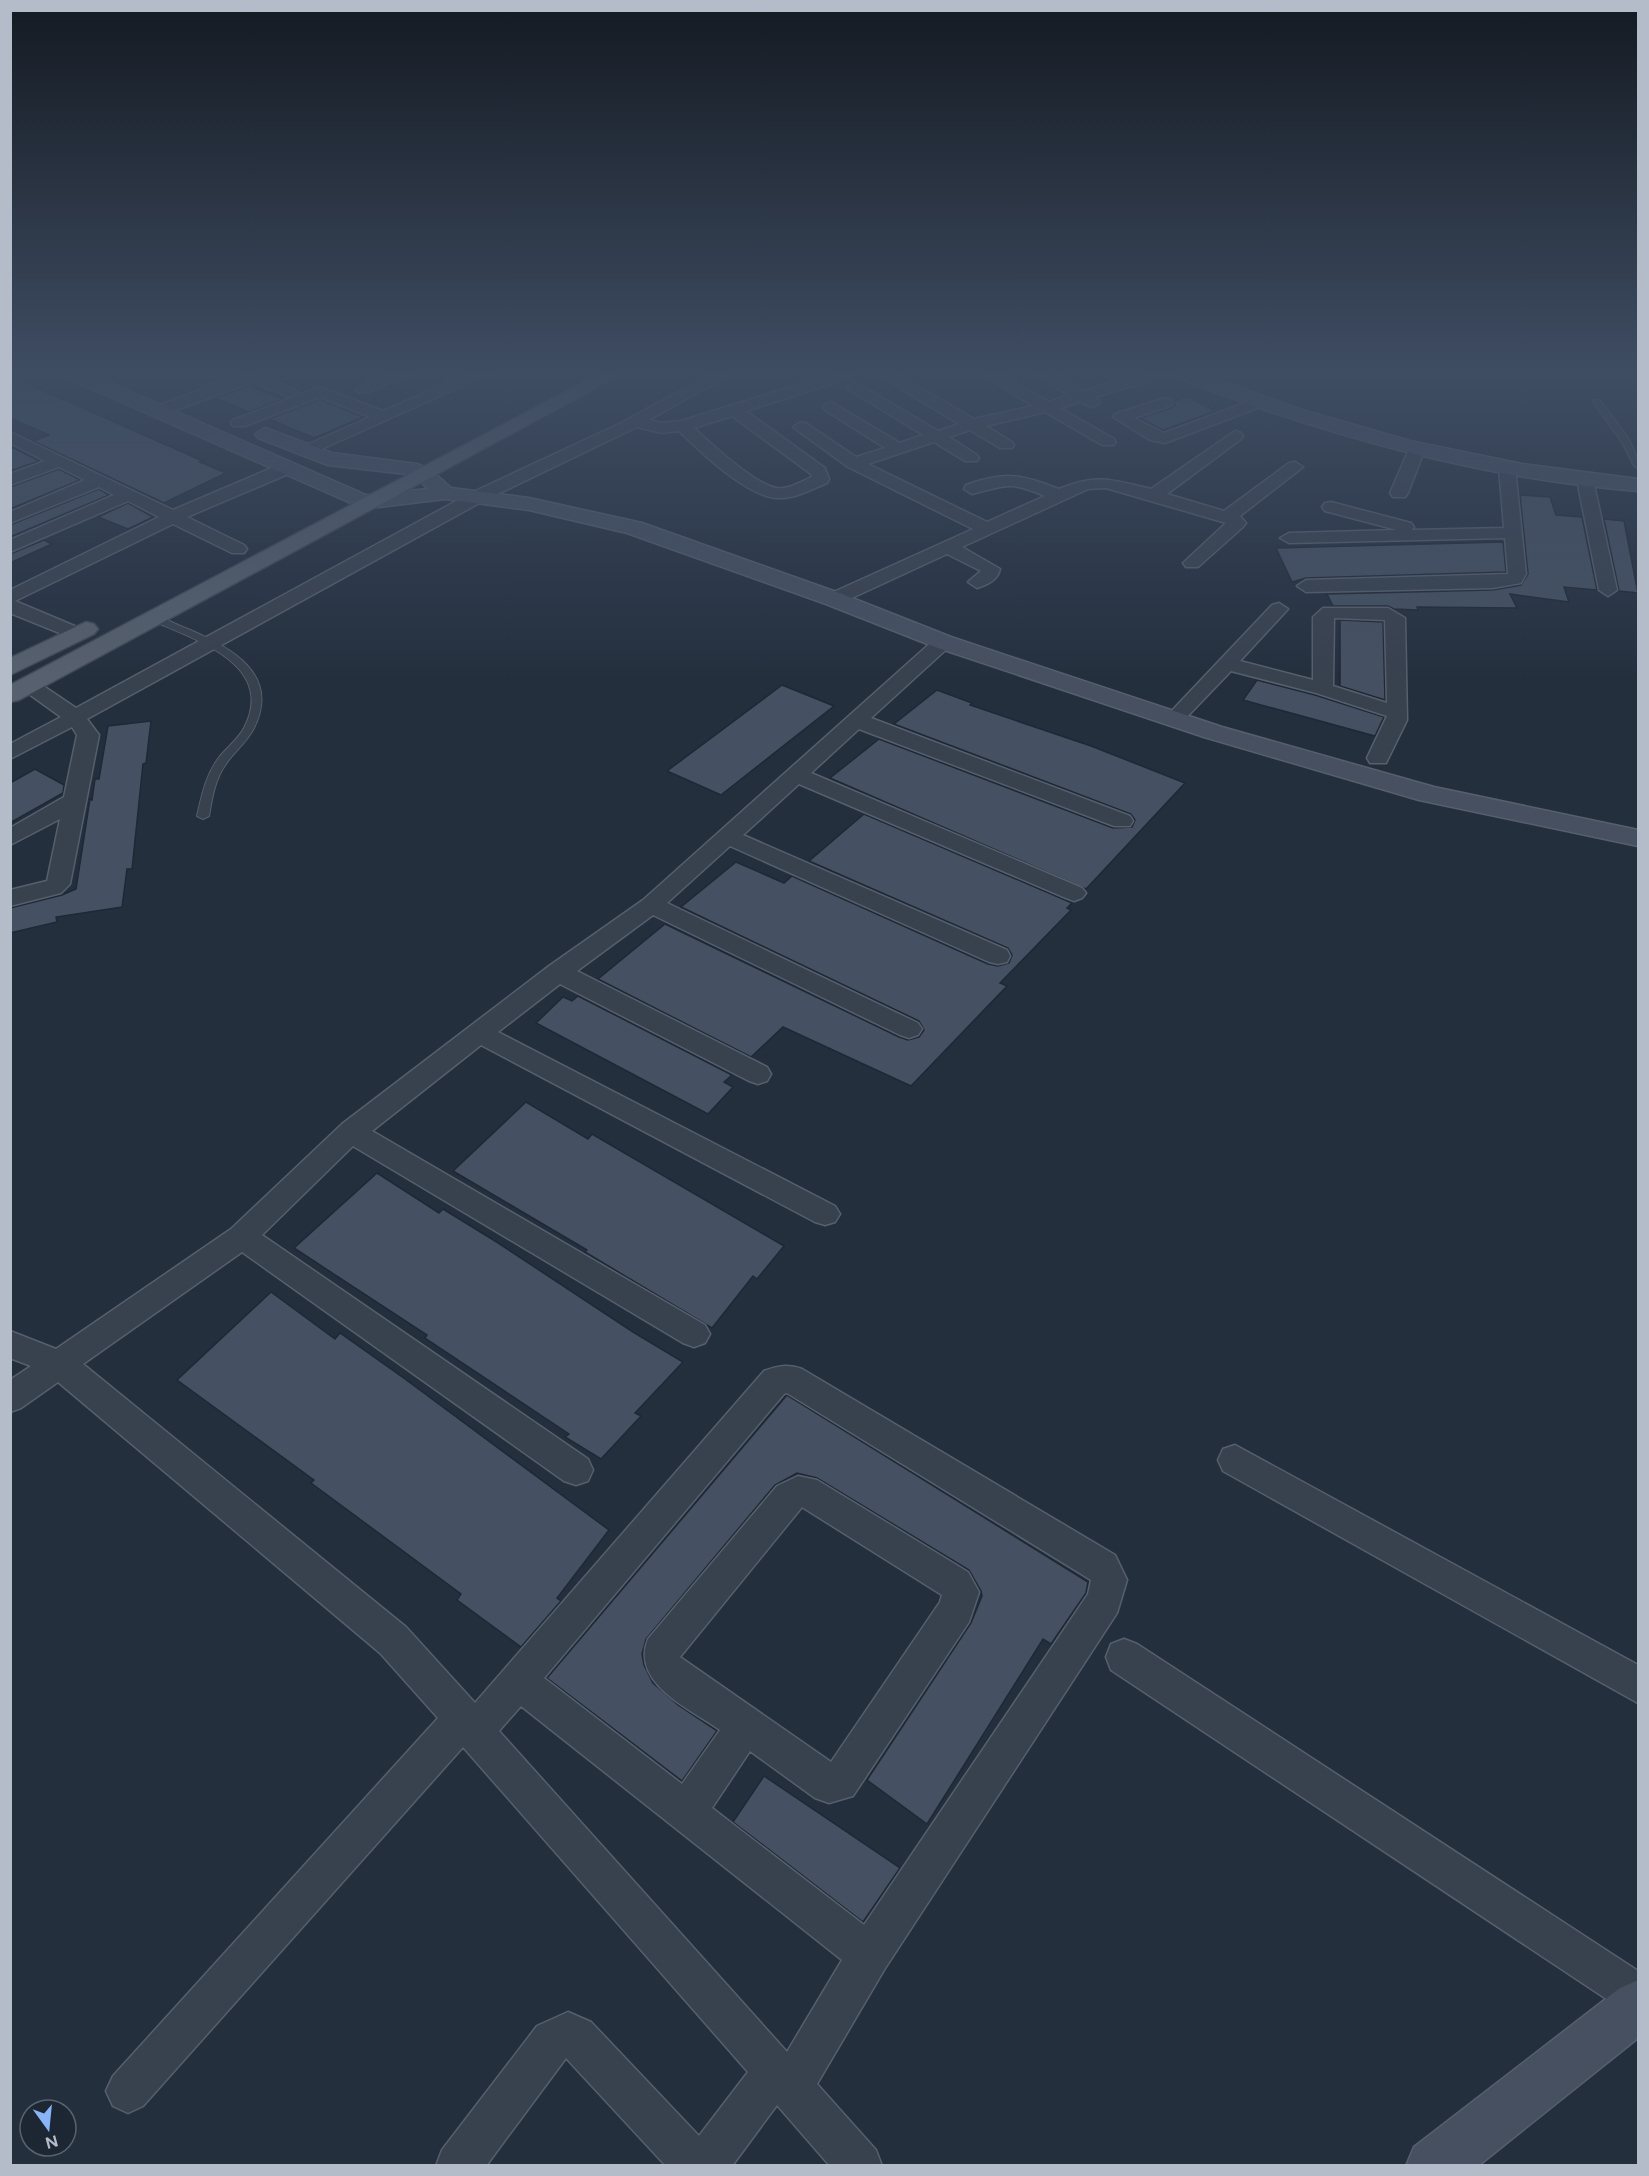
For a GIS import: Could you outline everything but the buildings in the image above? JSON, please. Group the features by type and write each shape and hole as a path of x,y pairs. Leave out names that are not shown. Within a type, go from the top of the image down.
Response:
{"main road":[{"path":"321,504 374,476"},
{"path":"20,690 420,476"},
{"path":"218,560 259,538"},
{"path":"10,668 107,618"}],"street":[{"path":"92,476 238,549"},
{"path":"10,597 175,516 269,476"},
{"path":"303,476 341,493 370,502 445,493 529,504 634,528 834,599 943,642 1174,719 1429,794 1638,838"},
{"path":"425,476 445,493"},
{"path":"10,753 477,497 522,476"},
{"path":"746,476 770,492 792,491 821,479 820,476"},
{"path":"879,476 985,528"},
{"path":"1154,495 1180,476"},
{"path":"1226,518 1283,476"},
{"path":"1399,493 1406,476"},
{"path":"1306,586 1514,579 1517,574 1508,476"},
{"path":"1567,476 1638,485"},
{"path":"1572,476 1638,477"},
{"path":"1579,477 1608,590"},
{"path":"972,489 998,479 1009,478 1058,495"},
{"path":"10,518 101,480"},
{"path":"834,599 1085,484 1096,483 1154,495 1234,519 1236,526 1192,563"},
{"path":"10,547 130,494"},
{"path":"1331,507 1435,535"},
{"path":"1289,538 1513,533"},
{"path":"946,546 991,569 990,574 977,582"},
{"path":"10,606 76,634"},
{"path":"1174,719 1279,609"},
{"path":"1323,689 1323,616 1330,612 1388,614 1395,618 1397,720 1378,758"},
{"path":"10,1398 241,1237 352,1131 558,972 651,905 943,642"},
{"path":"1227,664 1323,689 1397,712"},
{"path":"10,898 53,888 58,884 88,735 75,717 20,690"},
{"path":"856,720 1122,821"},
{"path":"795,774 1074,893"},
{"path":"10,838 76,800"},
{"path":"728,837 998,957"},
{"path":"651,905 909,1029"},
{"path":"558,972 758,1074"},
{"path":"479,1033 825,1214"},
{"path":"352,1131 379,1150 694,1334"},
{"path":"241,1237 268,1253 576,1470"},
{"path":"10,1344 60,1364 393,1640 470,1724 860,2166"},
{"path":"128,2091 470,1724 518,1681 775,1381 782,1378 791,1379 1103,1567 1109,1580 1104,1601 869,1955 783,2079 704,2166"},
{"path":"1235,1460 1638,1685"},
{"path":"798,1491 805,1491 946,1578 961,1592 956,1610 839,1782 829,1784 822,1781 745,1726 668,1671 662,1662 661,1652 789,1497 798,1491"},
{"path":"1124,1658 1638,1995"},
{"path":"518,1681 869,1955"},
{"path":"686,1812 745,1726"},
{"path":"1433,2166 1638,2006"},
{"path":"458,2166 552,2041 568,2033 576,2037 697,2166"}],"lane":[{"path":"154,618 246,666 254,679 258,701 248,729 218,766 210,784 203,816"}]}
